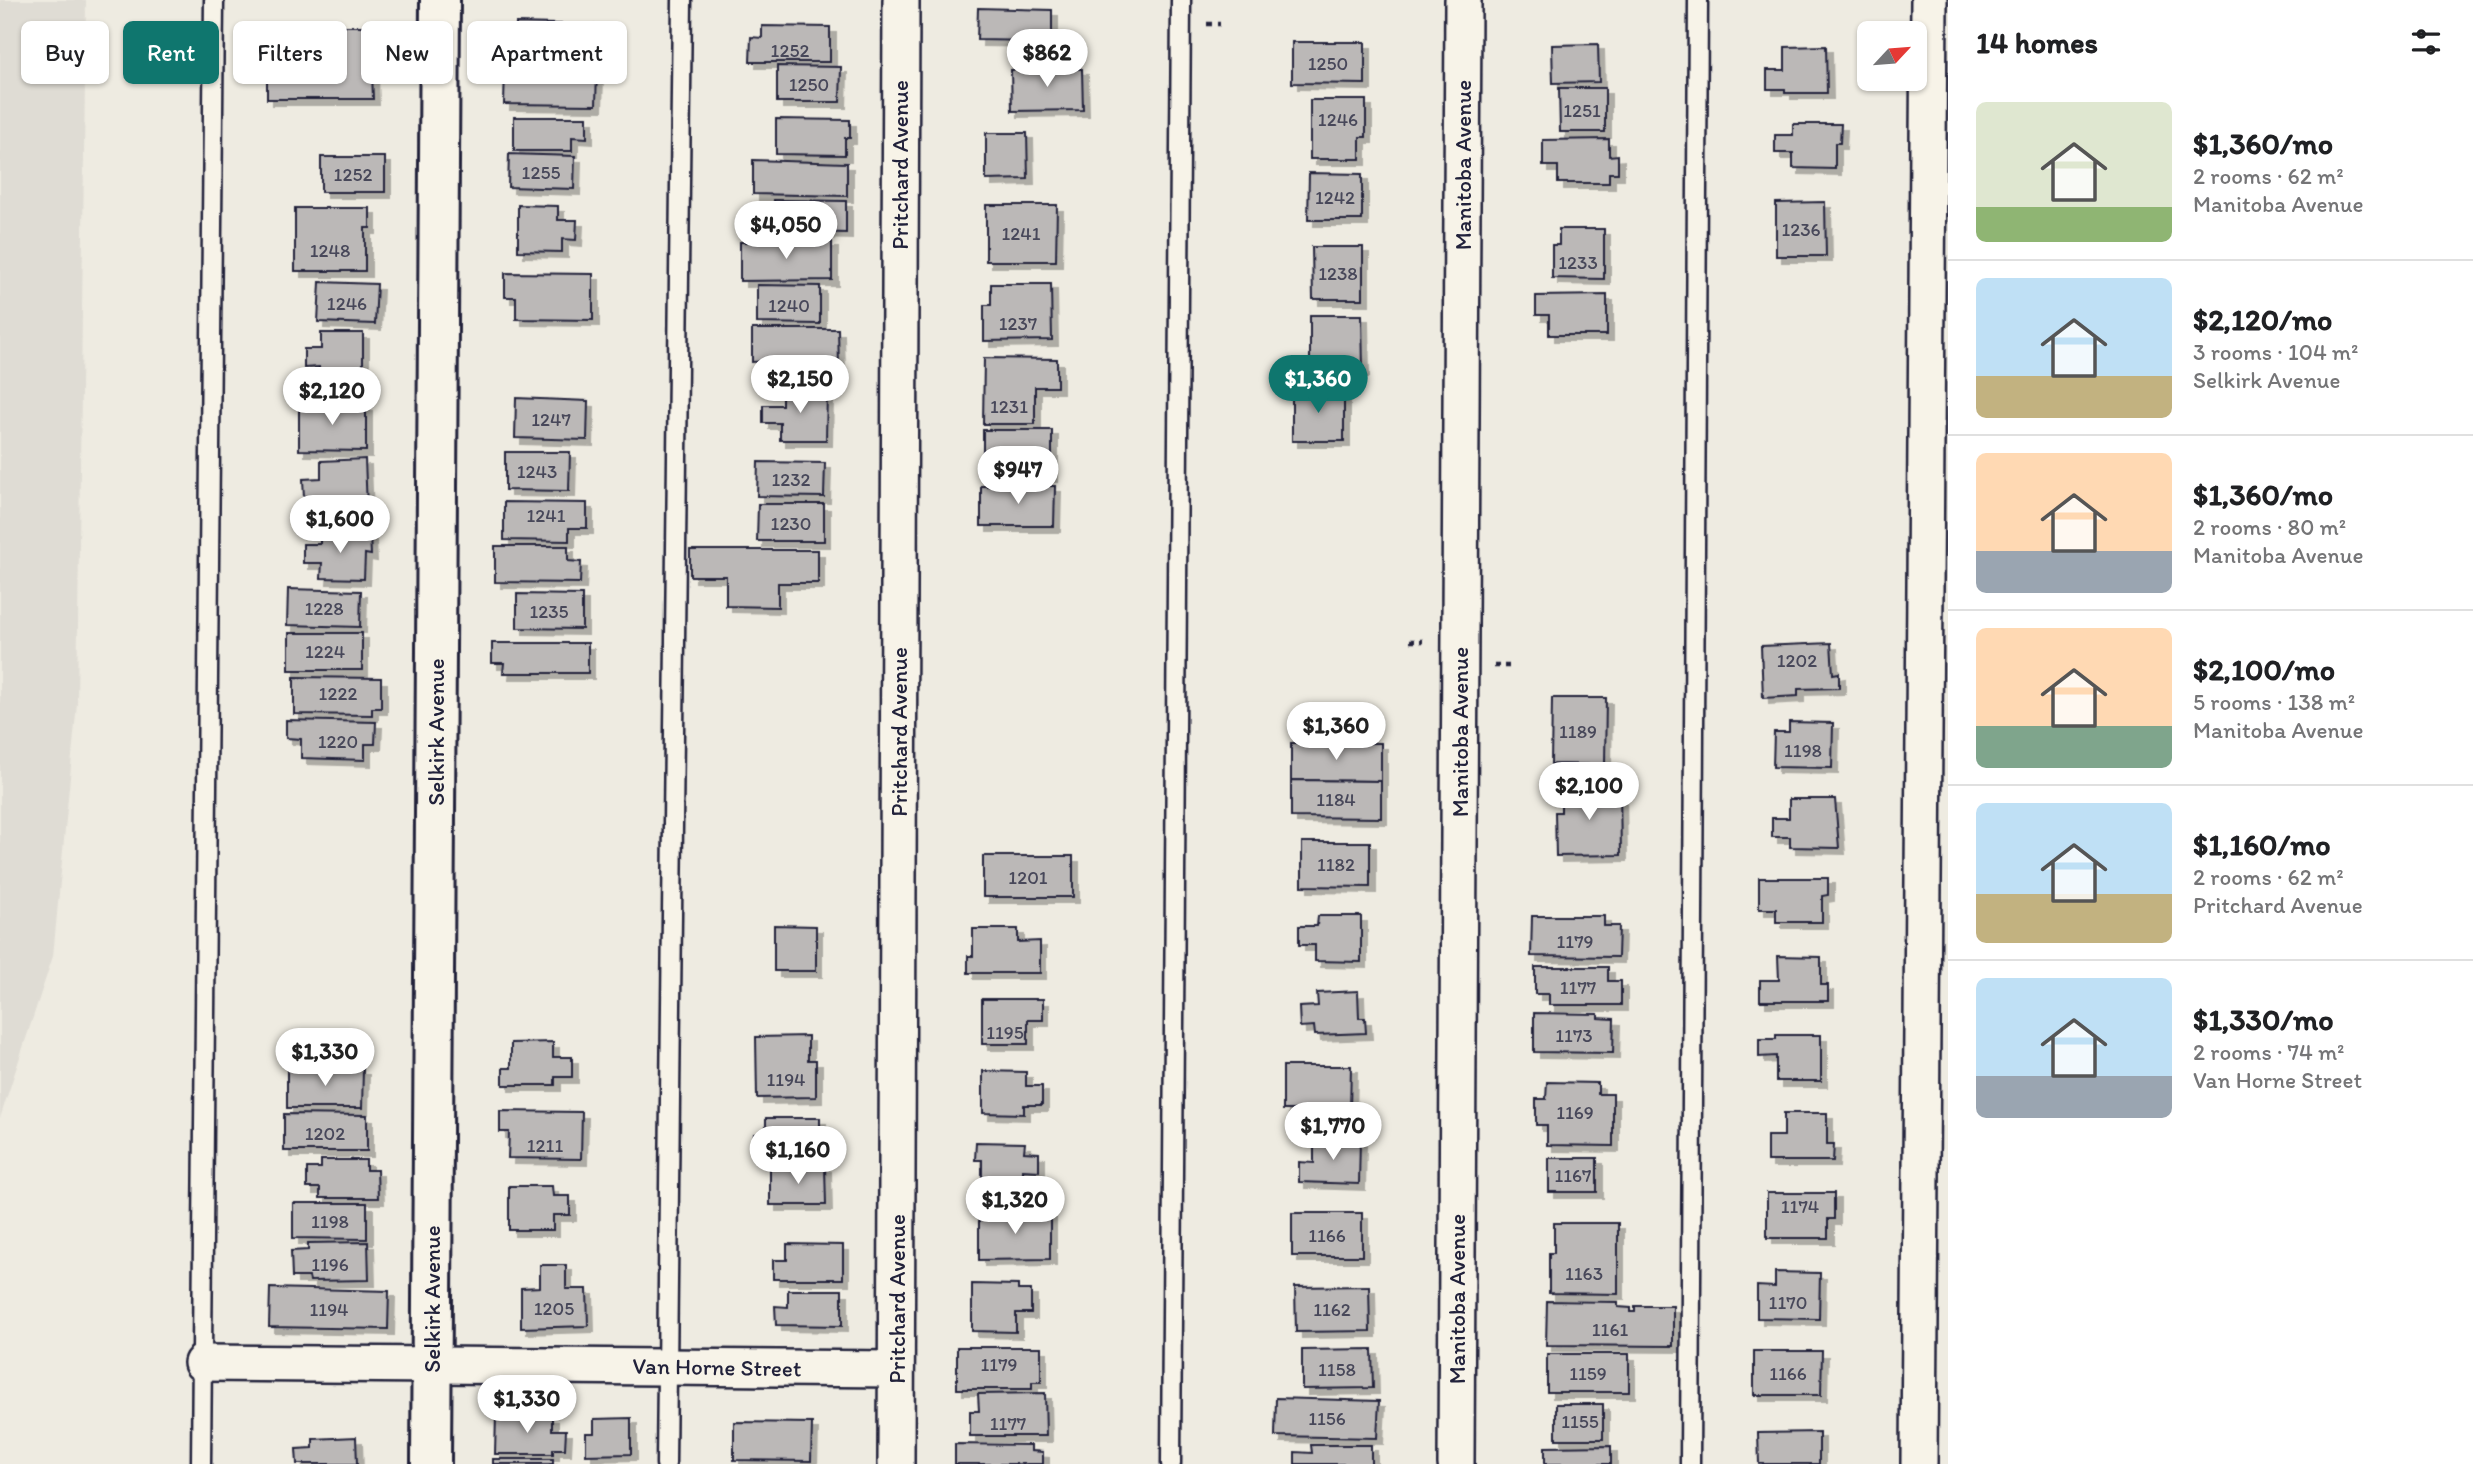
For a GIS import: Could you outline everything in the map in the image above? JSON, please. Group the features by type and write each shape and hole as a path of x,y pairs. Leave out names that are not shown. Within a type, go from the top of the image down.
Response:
{"street":[{"name":"Selkirk Avenue","path":"431,1464 440,0"},
{"name":"Pritchard Avenue","path":"896,1464 901,0"},
{"name":"Manitoba Avenue","path":"1456,1464 1464,0"},
{"path":"1919,1464 1929,0"},
{"name":"Van Horne Street","path":"202,1363 897,1369"}],"lane":[{"path":"201,1464 214,0"},
{"path":"666,1464 682,0"},
{"path":"1171,1464 1181,0"},
{"path":"1690,1464 1698,0"}],"shaded area":[{"path":"0,0 86,0 86,21 21,21 21,84 85,84 77,703 53,956 0,1118"}],"building":[{"path":"978,8 1052,10 1052,35 1038,35 1038,41 977,40"},
{"path":"347,26 361,26 361,84 372,84 373,99 267,99 267,84 347,84"},
{"path":"762,26 830,27 830,62 750,62 751,37 762,38"},
{"path":"1292,42 1365,42 1365,84 1292,83"},
{"path":"1598,44 1599,82 1553,83 1552,45"},
{"path":"1826,46 1827,93 1785,93 1785,89 1767,89 1767,70 1785,70 1785,47"},
{"path":"777,66 841,67 840,102 777,102"},
{"path":"1034,66 1082,69 1083,110 1012,111 1011,70 1034,69"},
{"path":"505,84 597,84 596,105 504,104"},
{"path":"1559,88 1605,88 1605,132 1560,132"},
{"path":"1310,100 1366,100 1366,137 1360,137 1360,159 1310,159"},
{"path":"514,117 587,117 587,138 572,137 572,151 514,151"},
{"path":"776,119 850,120 850,138 845,138 845,155 776,154"},
{"path":"1793,124 1841,124 1840,143 1835,143 1835,169 1793,168 1793,153 1775,153 1775,135 1793,135"},
{"path":"986,133 1027,133 1028,179 986,180"},
{"path":"1609,139 1609,156 1618,155 1618,173 1609,173 1609,183 1558,183 1558,166 1543,166 1543,140"},
{"path":"509,154 575,156 574,189 508,187"},
{"path":"321,157 385,157 385,192 321,192"},
{"path":"753,160 847,163 847,196 753,194"},
{"path":"1309,173 1362,174 1362,220 1308,220"},
{"path":"774,200 846,201 846,233 773,231"},
{"path":"1825,202 1826,256 1776,256 1776,203"},
{"path":"518,205 558,206 558,220 577,220 576,240 562,239 562,252 518,251"},
{"path":"986,205 1057,205 1056,261 986,261"},
{"path":"295,208 370,208 370,228 365,228 365,271 295,271"},
{"path":"1559,229 1604,229 1604,279 1552,278 1552,245 1559,245"},
{"path":"740,242 832,242 832,280 740,281"},
{"path":"1312,247 1363,247 1363,299 1313,299"},
{"path":"505,273 593,274 593,320 516,319 516,297 505,297"},
{"path":"320,282 377,284 375,324 318,322"},
{"path":"991,284 1051,284 1052,340 984,341 984,305 991,305"},
{"path":"757,285 820,286 820,324 757,323"},
{"path":"1607,295 1607,335 1549,335 1549,315 1536,315 1536,296"},
{"path":"1310,315 1362,315 1363,371 1310,371"},
{"path":"752,329 838,329 839,366 771,366 771,361 752,362"},
{"path":"321,333 363,333 363,377 320,378 319,367 304,368 304,349 321,349"},
{"path":"984,358 1057,359 1057,387 1035,387 1035,424 983,424"},
{"path":"1344,389 1344,441 1292,441 1292,390"},
{"path":"782,391 827,391 826,440 780,440 780,423 763,423 763,405 782,405"},
{"path":"516,398 588,401 587,440 515,438"},
{"path":"299,403 366,405 366,451 299,450"},
{"path":"983,430 1052,430 1052,476 983,476"},
{"path":"505,452 570,452 569,491 505,490"},
{"path":"365,459 367,508 319,511 318,497 304,498 303,479 321,478 321,461"},
{"path":"758,462 825,463 824,497 757,496"},
{"path":"981,486 1055,486 1054,526 981,526"},
{"path":"504,502 587,503 587,528 569,528 569,541 504,540"},
{"path":"758,504 824,504 824,541 757,541"},
{"path":"320,534 370,535 371,555 365,554 364,579 321,578 322,563 303,563 303,544 320,544"},
{"path":"495,546 568,546 568,561 581,562 580,583 495,582"},
{"path":"690,550 818,550 818,583 778,583 778,607 726,606 726,576 690,576"},
{"path":"288,589 361,591 360,627 287,625"},
{"path":"517,594 582,595 582,629 517,628"},
{"path":"289,633 362,633 362,670 289,670"},
{"path":"492,643 588,643 588,673 503,673 504,663 492,663"},
{"path":"1831,643 1833,674 1839,673 1839,688 1798,689 1798,696 1763,698 1761,646"},
{"path":"294,677 381,678 381,708 372,708 372,715 294,714"},
{"path":"1552,698 1606,698 1605,765 1551,764"},
{"path":"286,720 376,722 375,744 365,744 365,760 301,758 301,739 286,738"},
{"path":"1789,722 1833,723 1832,768 1773,767 1774,732 1789,732"},
{"path":"1291,743 1381,743 1381,781 1291,780"},
{"path":"1291,780 1381,781 1381,818 1291,817"},
{"path":"1620,787 1621,855 1556,856 1555,812 1561,812 1561,788"},
{"path":"1789,799 1835,799 1839,848 1790,847 1790,837 1772,837 1772,818 1789,818"},
{"path":"1302,842 1370,842 1370,887 1302,886"},
{"path":"983,856 1073,856 1073,897 983,897"},
{"path":"1759,878 1828,878 1828,895 1822,896 1822,922 1776,922 1776,909 1759,909"},
{"path":"1318,916 1361,916 1361,962 1315,961 1315,945 1299,945 1299,926 1317,926"},
{"path":"1532,916 1604,916 1604,926 1619,926 1618,957 1531,956"},
{"path":"774,925 816,926 816,971 774,971"},
{"path":"973,929 1018,929 1018,942 1040,941 1040,973 968,973 968,956 973,956"},
{"path":"1778,956 1821,957 1821,985 1828,985 1828,1001 1760,1001 1760,980 1779,980"},
{"path":"1535,967 1608,967 1608,981 1621,981 1621,1005 1549,1005 1549,994 1535,994"},
{"path":"1358,991 1359,1018 1365,1018 1366,1033 1315,1035 1314,1026 1300,1027 1299,1007 1318,1006 1317,993"},
{"path":"982,999 1043,999 1043,1020 1028,1020 1028,1044 982,1044"},
{"path":"1534,1013 1598,1014 1598,1018 1614,1019 1613,1053 1534,1052"},
{"path":"1776,1035 1821,1035 1821,1081 1776,1081 1776,1056 1759,1057 1759,1039 1776,1039"},
{"path":"808,1036 808,1060 816,1060 816,1097 757,1098 756,1037"},
{"path":"553,1042 553,1057 572,1057 572,1077 555,1077 555,1085 503,1085 503,1068 511,1068 511,1043"},
{"path":"1283,1066 1351,1066 1350,1110 1283,1110"},
{"path":"287,1068 363,1069 362,1108 287,1108"},
{"path":"983,1071 1026,1072 1026,1086 1042,1086 1042,1105 1024,1105 1024,1114 983,1113"},
{"path":"1547,1082 1598,1083 1598,1094 1613,1094 1613,1146 1547,1145 1547,1125 1536,1125 1536,1099 1546,1099"},
{"path":"500,1111 582,1112 581,1159 508,1158 509,1132 500,1132"},
{"path":"1784,1113 1827,1113 1827,1144 1834,1144 1833,1161 1767,1161 1767,1136 1784,1136"},
{"path":"284,1114 367,1115 367,1151 284,1151"},
{"path":"766,1118 820,1118 820,1157 753,1157 754,1134 766,1134"},
{"path":"1314,1138 1360,1139 1359,1184 1299,1182 1299,1162 1314,1163"},
{"path":"976,1142 1025,1143 1024,1152 1039,1153 1039,1171 1023,1170 1023,1187 982,1187 982,1160 975,1160"},
{"path":"1549,1158 1597,1158 1597,1192 1549,1192"},
{"path":"321,1160 366,1160 366,1170 377,1170 378,1198 320,1198 320,1188 307,1188 307,1168 321,1168"},
{"path":"825,1166 826,1205 770,1205 770,1167"},
{"path":"509,1186 552,1186 553,1196 570,1196 570,1215 553,1215 553,1230 509,1230"},
{"path":"1767,1193 1834,1193 1834,1219 1828,1219 1828,1238 1767,1238"},
{"path":"293,1203 367,1203 367,1239 293,1238"},
{"path":"1013,1210 1013,1215 1050,1212 1050,1259 979,1260 979,1216 995,1216 995,1211"},
{"path":"1292,1213 1362,1213 1362,1256 1292,1256"},
{"path":"1554,1223 1618,1223 1618,1294 1549,1293 1549,1253 1554,1253"},
{"path":"368,1242 369,1280 310,1281 309,1277 292,1277 291,1251 308,1250 308,1243"},
{"path":"787,1244 843,1245 843,1279 773,1279 773,1260 787,1260"},
{"path":"540,1265 566,1265 566,1289 587,1289 588,1326 521,1328 521,1288 540,1287"},
{"path":"1775,1272 1820,1273 1819,1319 1757,1318 1757,1286 1775,1287"},
{"path":"972,1284 1018,1285 1018,1290 1031,1290 1031,1313 1016,1313 1016,1332 972,1331"},
{"path":"1369,1286 1370,1331 1296,1332 1295,1287"},
{"path":"270,1288 389,1291 388,1329 269,1327"},
{"path":"788,1290 842,1290 842,1326 776,1325 775,1306 788,1307"},
{"path":"1547,1301 1618,1302 1618,1307 1631,1308 1631,1312 1635,1312 1635,1306 1673,1306 1673,1346 1546,1345"},
{"path":"957,1347 1041,1347 1041,1382 1032,1382 1032,1389 957,1389"},
{"path":"1372,1349 1373,1388 1302,1389 1302,1350"},
{"path":"1754,1351 1822,1351 1821,1395 1754,1395"},
{"path":"1547,1354 1629,1354 1629,1392 1547,1392"},
{"path":"1045,1393 1046,1436 970,1436 970,1411 979,1411 978,1394"},
{"path":"1276,1398 1379,1401 1377,1438 1275,1436"},
{"path":"1556,1404 1603,1404 1603,1439 1556,1439"},
{"path":"496,1415 552,1416 552,1430 566,1430 565,1449 553,1449 553,1454 495,1454"},
{"path":"631,1418 631,1454 586,1455 586,1433 594,1433 594,1419"},
{"path":"734,1422 812,1423 811,1461 734,1460"},
{"path":"1819,1432 1819,1464 1759,1464 1758,1433"},
{"path":"356,1437 357,1464 297,1464 296,1449 313,1448 313,1439"},
{"path":"955,1444 1031,1445 1031,1451 1043,1452 1043,1464 955,1464"},
{"path":"1311,1445 1371,1445 1371,1464 1295,1464 1295,1452 1312,1453"},
{"path":"1611,1446 1611,1464 1545,1464 1545,1447"},
{"path":"493,1459 553,1459 553,1464 493,1464"}]}
